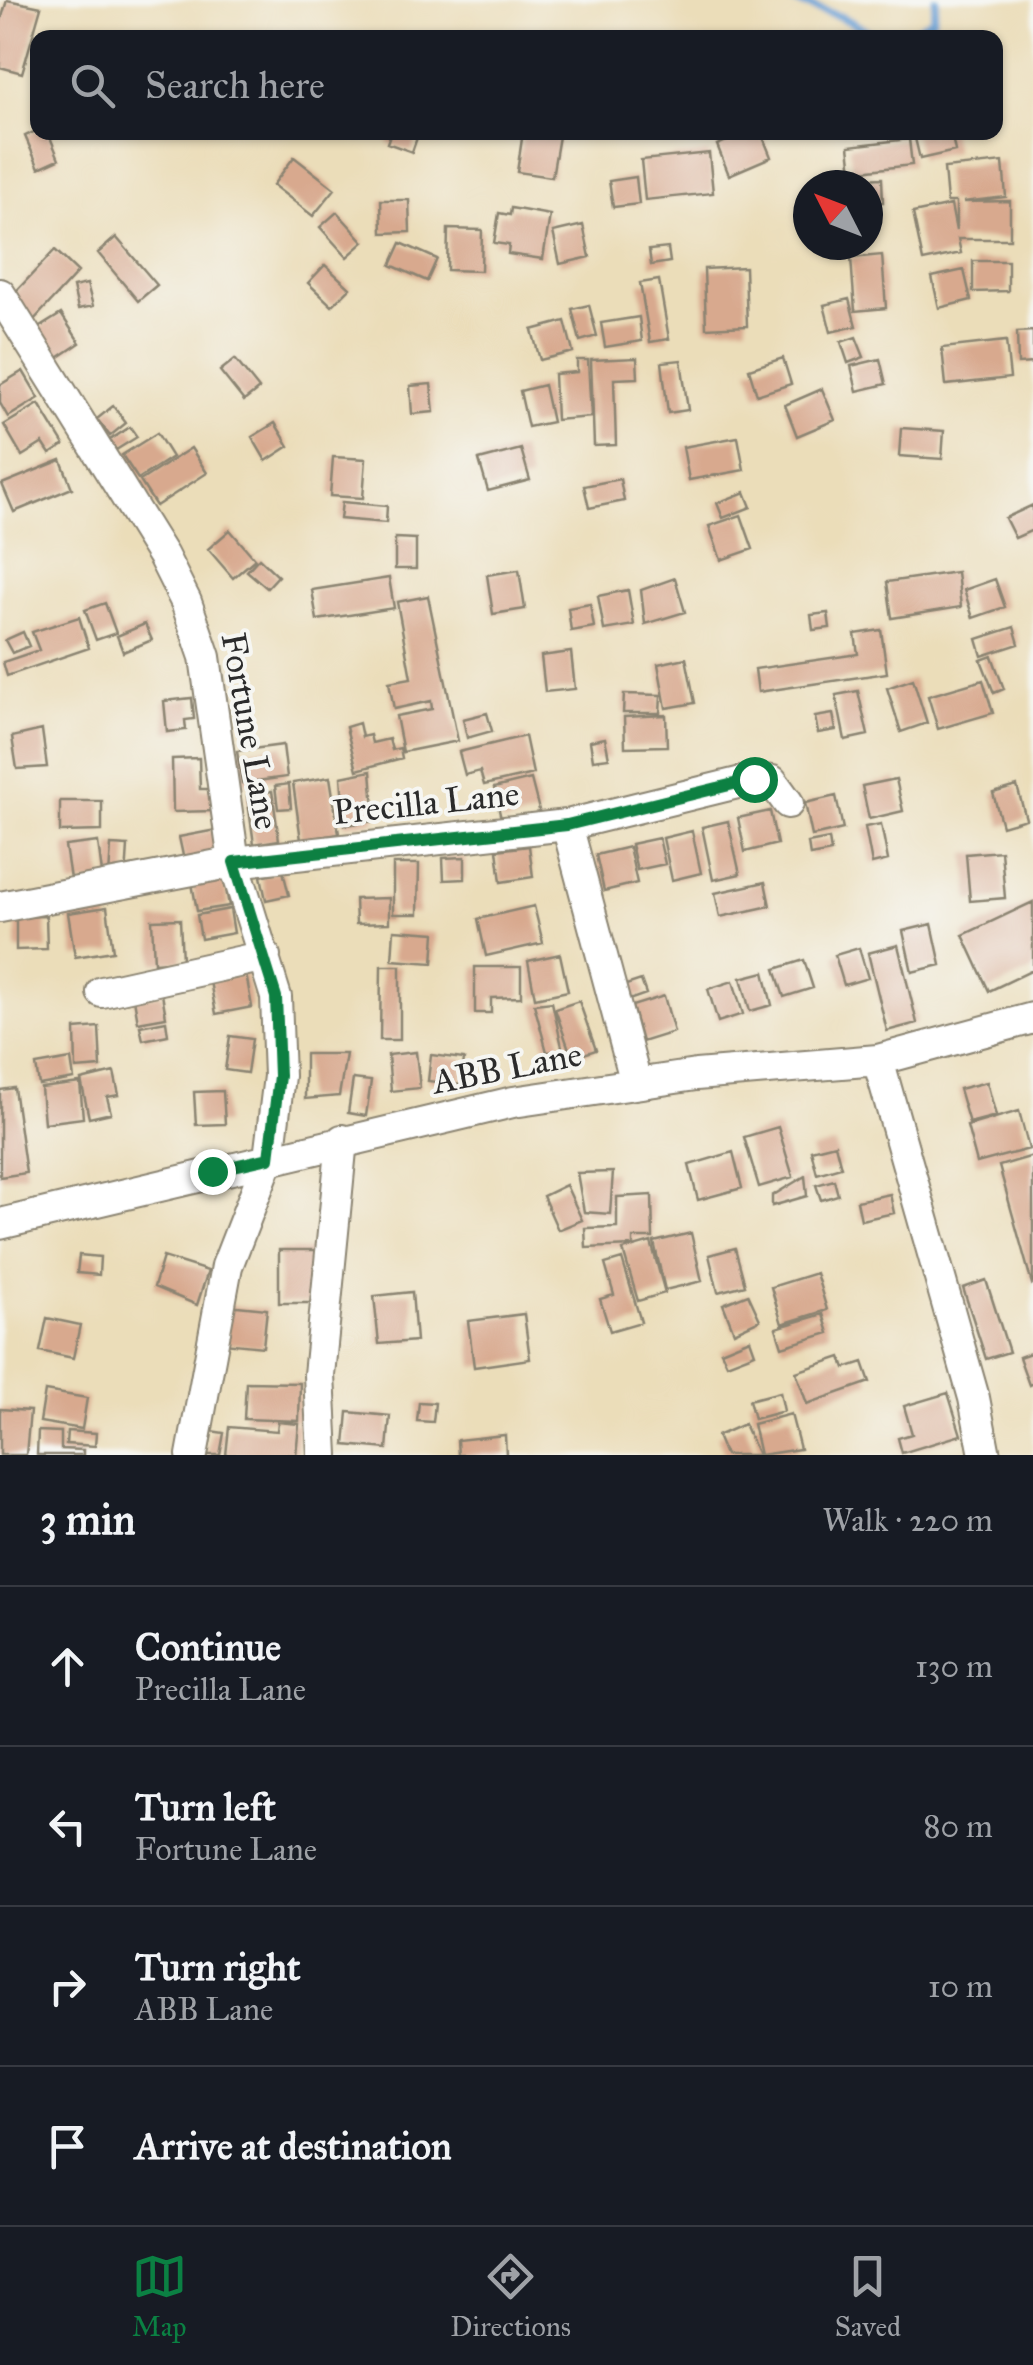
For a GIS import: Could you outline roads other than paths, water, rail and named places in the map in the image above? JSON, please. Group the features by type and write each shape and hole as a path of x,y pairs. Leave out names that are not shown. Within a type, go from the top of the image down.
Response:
{"street":[{"name":"Fortune Lane","path":"0,294 163,556 186,602 205,657 234,862 276,997 279,1076 269,1158 228,1266 192,1455"},
{"name":"Precilla Lane","path":"0,906 234,862 567,825 764,778 780,790 788,803"},
{"path":"567,825 636,1083"},
{"path":"102,992 264,956"},
{"name":"ABB Lane","path":"0,1224 513,1102 636,1083 878,1060 1033,1018"},
{"path":"878,1060 974,1398 986,1455"},
{"path":"322,1455 319,1375 342,1140"}],"waterway":[{"path":"790,0 842,17 865,30"},
{"path":"916,30 933,19 936,0"}]}
